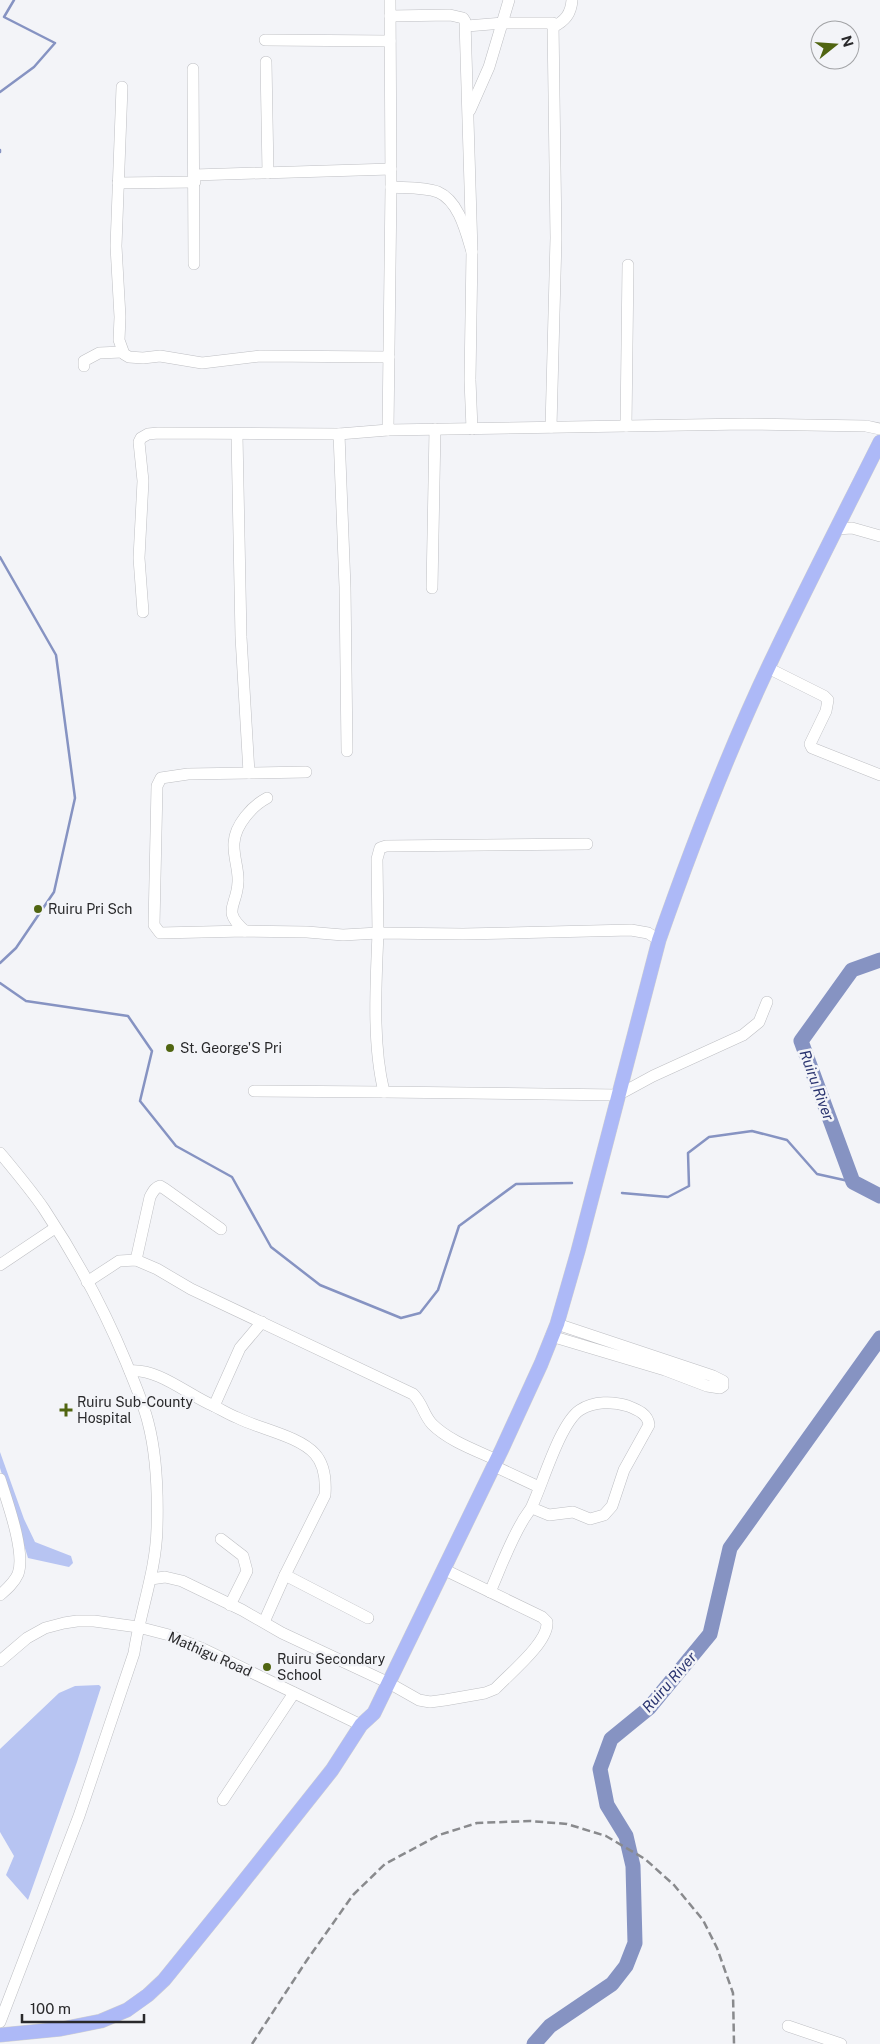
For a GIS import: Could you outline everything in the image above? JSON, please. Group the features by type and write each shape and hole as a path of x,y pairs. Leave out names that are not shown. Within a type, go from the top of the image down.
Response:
{"main road":[{"path":"0,2035 61,2029 101,2021 127,2010 148,1995 164,1980 206,1930 326,1778 361,1725 374,1713 542,1364 578,1250 659,940 696,838 768,668 880,442"}],"street":[{"path":"388,430 391,187 390,0"},
{"path":"469,114 489,67 509,0"},
{"path":"553,27 564,22 571,8 572,0"},
{"path":"390,16 450,15 463,18 466,26 472,252 470,380 472,429"},
{"path":"466,26 553,22 556,238 551,427"},
{"path":"265,40 390,41"},
{"path":"266,62 268,173"},
{"path":"193,69 194,264"},
{"path":"122,87 116,246 120,309 118,340 122,352 129,357 160,356 202,363 260,356 390,357"},
{"path":"118,183 268,173 391,169"},
{"path":"391,187 424,189 439,193 446,198 454,206 472,252"},
{"path":"626,426 628,265"},
{"path":"84,366 84,361 99,353 122,352"},
{"path":"143,612 139,558 143,482 139,442 141,438 148,434 339,434 388,430 745,424 866,426 880,429"},
{"path":"432,588 435,430"},
{"path":"339,434 345,587 347,751"},
{"path":"237,435 241,637 249,772"},
{"path":"837,529 852,528 880,536"},
{"path":"768,668 824,696 828,700 826,711 810,744 812,748 880,776"},
{"path":"306,772 249,772 167,776 161,778 157,786 154,925 160,933 245,931 307,932 343,935 631,930 648,933 659,940"},
{"path":"245,931 233,919 232,913 238,882 234,842 239,826 255,804 267,798"},
{"path":"384,1092 380,1071 377,1023 377,859 380,848 396,846 587,844"},
{"path":"254,1092 618,1095 653,1076 743,1035 754,1028 759,1022 767,1002"},
{"path":"0,1153 40,1204 55,1228 106,1317 130,1371 148,1422 154,1454 157,1528 151,1579 138,1627 134,1654 79,1816 5,1991 0,2022"},
{"path":"136,1260 150,1198 157,1187 160,1186 165,1189 221,1229"},
{"path":"0,1265 55,1228"},
{"path":"86,1282 119,1261 136,1260 157,1269 191,1289 413,1394 421,1403 425,1415 440,1431 539,1487"},
{"path":"214,1406 240,1348 262,1322"},
{"path":"554,1330 599,1338 720,1379 723,1381 723,1386 720,1388 707,1386 665,1370 595,1350 554,1330"},
{"path":"595,1350 599,1338"},
{"path":"130,1371 144,1370 238,1418 308,1447 317,1456 326,1482 325,1495 264,1622"},
{"path":"490,1592 521,1523 532,1508 539,1487 567,1427 580,1410 599,1403 614,1403 639,1410 648,1420 649,1426 624,1470 612,1506 604,1515 590,1519 574,1512 549,1515 532,1508"},
{"path":"0,1479 21,1558 18,1574 12,1584 0,1595"},
{"path":"221,1539 243,1556 247,1571 230,1605"},
{"path":"151,1579 173,1578 389,1683 419,1700 430,1702 485,1693 495,1689 540,1642 548,1628 548,1622 542,1617 443,1569"},
{"path":"285,1575 368,1618"},
{"name":"Mathigu Road","path":"0,1661 27,1638 45,1628 64,1623 77,1620 138,1627 169,1634 202,1648 361,1725"},
{"path":"223,1800 294,1693"},
{"path":"788,2026 841,2044"}],"shaded area":[{"path":"0,1452 24,1519 35,1542 71,1556 73,1563 69,1567 28,1558 0,1468"},
{"path":"99,1685 101,1687 77,1762 28,1900 6,1875 14,1856 0,1832 0,1749 59,1693 75,1686"}],"waterway":[{"path":"0,92 34,67 55,43 4,17 14,0"},
{"path":"0,557 56,655 75,798 54,892 16,948 0,963"},
{"name":"Ruiru River","path":"880,960 852,970 801,1041 853,1182 880,1196"},
{"path":"0,983 26,1001 128,1016 152,1051 140,1101 176,1146 232,1177 271,1247 320,1285 401,1318 420,1313 438,1290 459,1226 516,1184 572,1183"},
{"path":"622,1193 668,1197 689,1186 688,1153 709,1137 752,1131 787,1140 817,1174 853,1182"},
{"name":"Ruiru River","path":"534,2044 550,2026 612,1984 626,1966 635,1943 633,1866 626,1836 607,1805 600,1769 611,1739 649,1708 710,1634 730,1548 880,1338"}],"railway":[{"path":"252,2044 307,1960 353,1895 385,1864 439,1835 477,1823 530,1821 567,1824 606,1836 645,1859 674,1885 703,1920 717,1948 733,1993 734,2044"}],"place":[{"name":"Ruiru Pri Sch","path":"38,909"},
{"name":"St. George'S Pri","path":"170,1048"},
{"name":"Ruiru Sub-County Hospital","path":"66,1410"},
{"name":"Ruiru Secondary School","path":"267,1667"}]}
